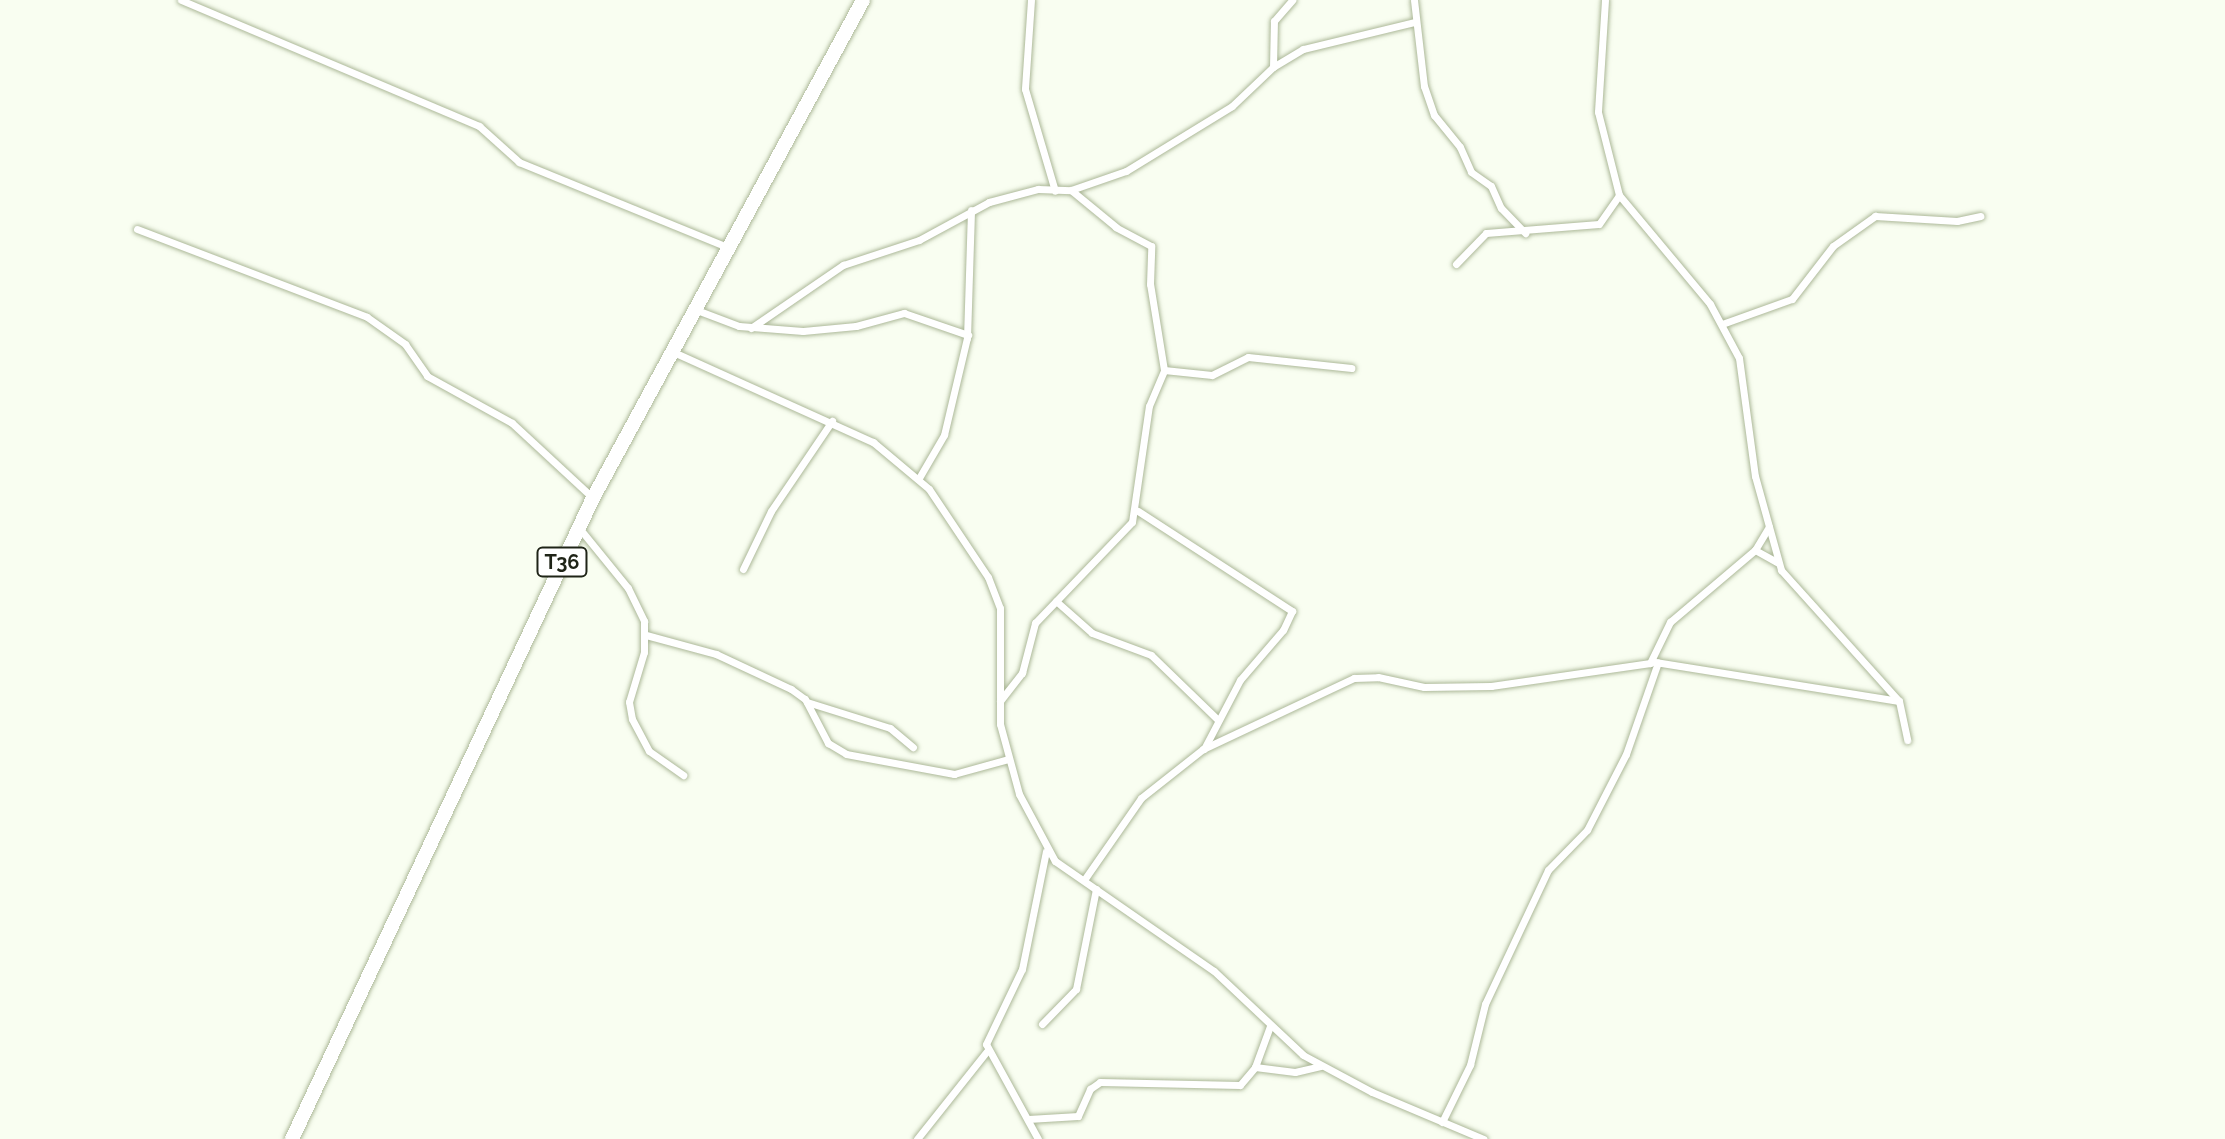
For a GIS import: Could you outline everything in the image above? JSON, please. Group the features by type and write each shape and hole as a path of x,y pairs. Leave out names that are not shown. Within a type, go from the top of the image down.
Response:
{"highway":[{"name":"T36","path":"292,1139 593,498 725,246 863,0"}],"street":[{"path":"181,0 479,126 529,166 725,246"},
{"path":"1031,0 1025,89 1055,191"},
{"path":"1273,67 1274,21 1292,0"},
{"path":"1414,0 1424,86 1434,115 1460,147 1471,172 1491,186 1501,208 1525,233"},
{"path":"1605,0 1598,112 1619,195 1722,324 1746,384 1751,456 1777,562"},
{"path":"751,328 843,265 919,240 971,210 1032,190 1071,190 1167,150 1232,106 1273,67 1319,43 1415,22"},
{"path":"999,702 1022,673 1035,623 1138,511 1149,406 1164,370 1150,284 1151,246 1116,227 1071,190"},
{"path":"1456,264 1486,233 1525,233 1599,224 1619,195"},
{"path":"919,478 944,435 968,335 971,210"},
{"path":"1722,324 1792,299 1833,246 1875,216 1957,221 1980,216"},
{"path":"137,229 367,317 405,344 427,376 512,423 593,498"},
{"path":"692,308 751,328 847,328 904,313 968,335"},
{"path":"669,350 832,421 895,456 919,478 960,531 1000,608 999,702 1008,759 1046,851 1214,971 1270,1026 1320,1066 1483,1139"},
{"path":"1164,370 1212,375 1248,357 1351,368"},
{"path":"743,569 771,511 832,421"},
{"path":"1138,511 1292,611 1283,630 1240,680 1203,749"},
{"path":"579,527 635,598 646,635 629,702 632,719 649,751 683,775"},
{"path":"1442,1122 1470,1065 1485,1004 1548,870 1587,830 1626,754 1670,622 1755,550 1769,527"},
{"path":"1755,550 1777,562 1899,701 1907,740"},
{"path":"1056,601 1092,633 1151,655 1218,720"},
{"path":"646,635 716,654 791,689 807,702 890,728 913,747"},
{"path":"1084,880 1141,798 1203,749 1354,678 1378,677 1424,687 1491,686 1622,671 1655,662 1899,701"},
{"path":"807,702 828,743 846,754 954,774 1008,759"},
{"path":"917,1139 987,1051 1022,969 1046,851"},
{"path":"1042,1024 1076,989 1096,889"},
{"path":"1028,1119 1078,1116 1090,1089 1100,1082 1229,1086 1248,1080 1270,1026"},
{"path":"987,1051 1038,1139"},
{"path":"1255,1067 1295,1072 1320,1066"}]}
